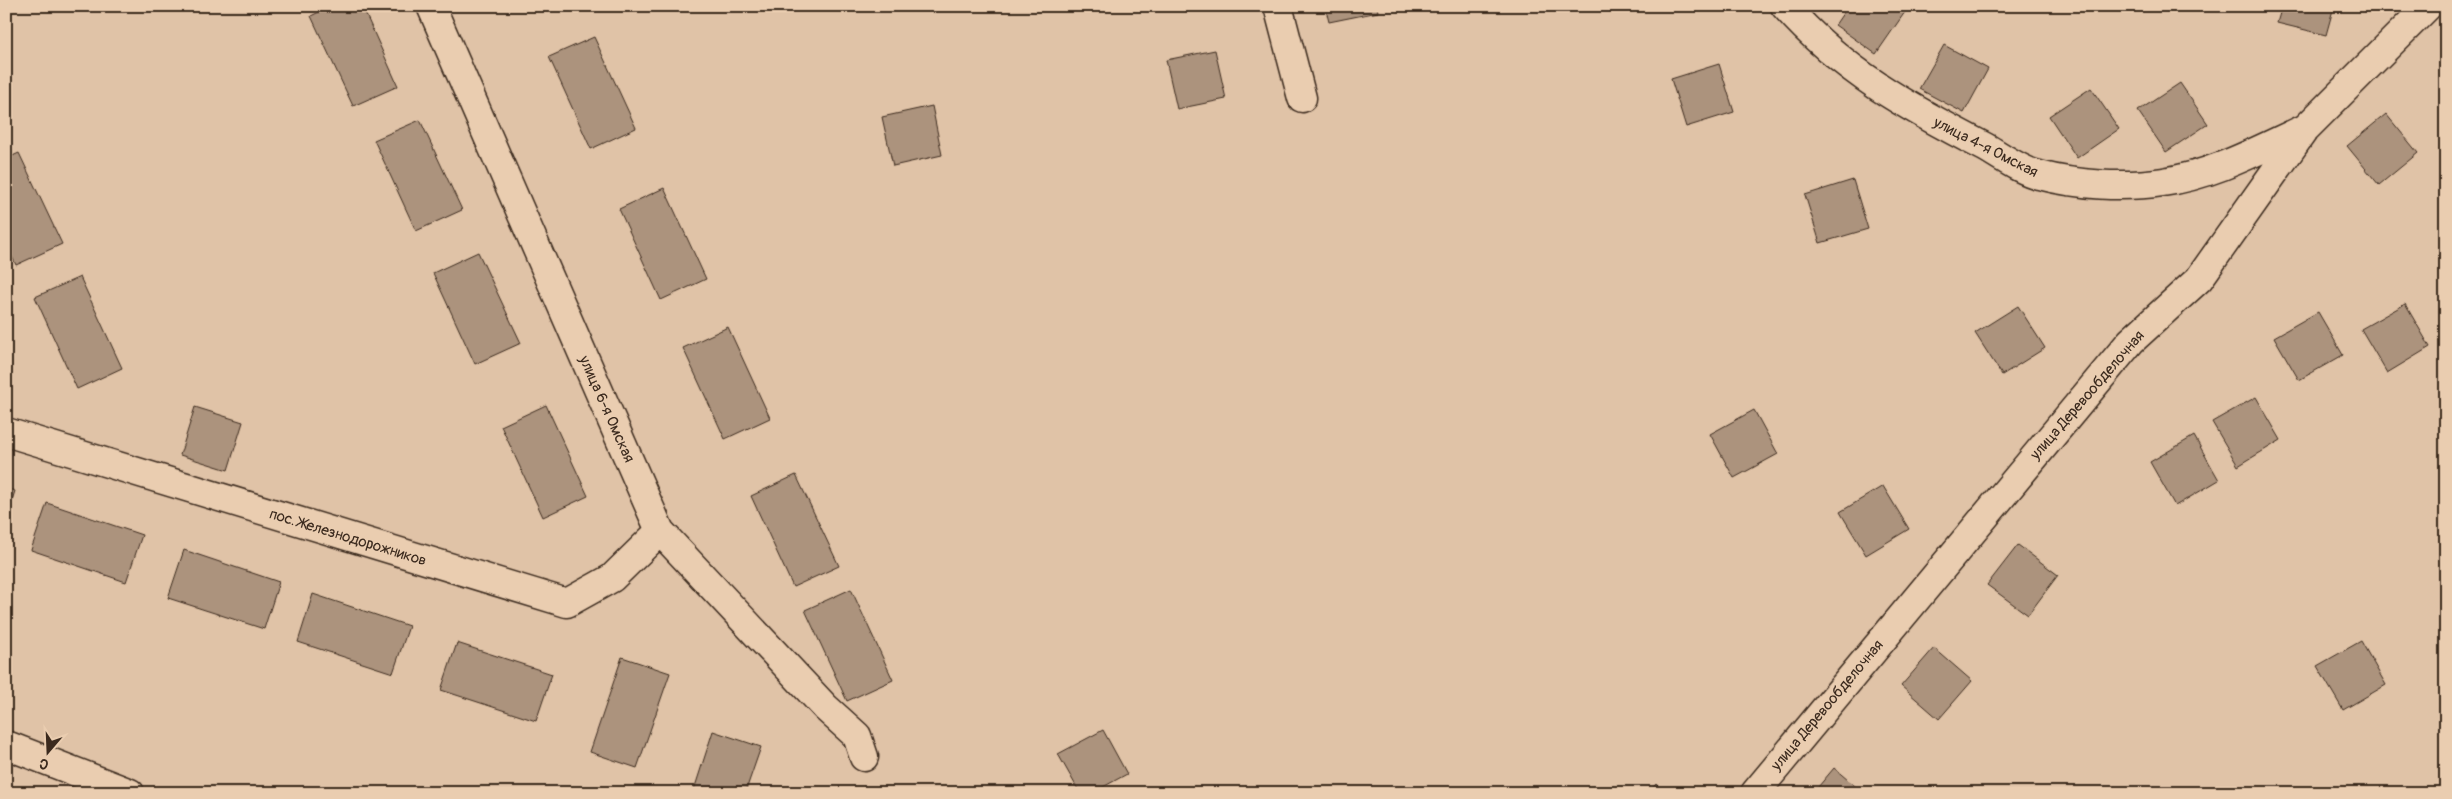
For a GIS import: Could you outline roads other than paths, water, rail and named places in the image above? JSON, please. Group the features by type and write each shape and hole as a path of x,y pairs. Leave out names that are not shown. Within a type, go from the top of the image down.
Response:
{"street":[{"name":"улица 6-я Омская","path":"431,6 660,531 826,708 857,736 864,757"},
{"path":"1278,6 1302,98"},
{"name":"улица 4-я Омская","path":"1785,6 1812,36 1857,73 1918,112 2037,175 2104,184 2162,182 2216,169 2305,128"},
{"name":"улица Деревообделочная","path":"1755,793 2131,341 2199,280 2305,128 2428,6"},
{"name":"пос. Железнодорожников","path":"9,428 567,603 612,578 660,531"},
{"path":"6,748 9,746 130,793"}]}
